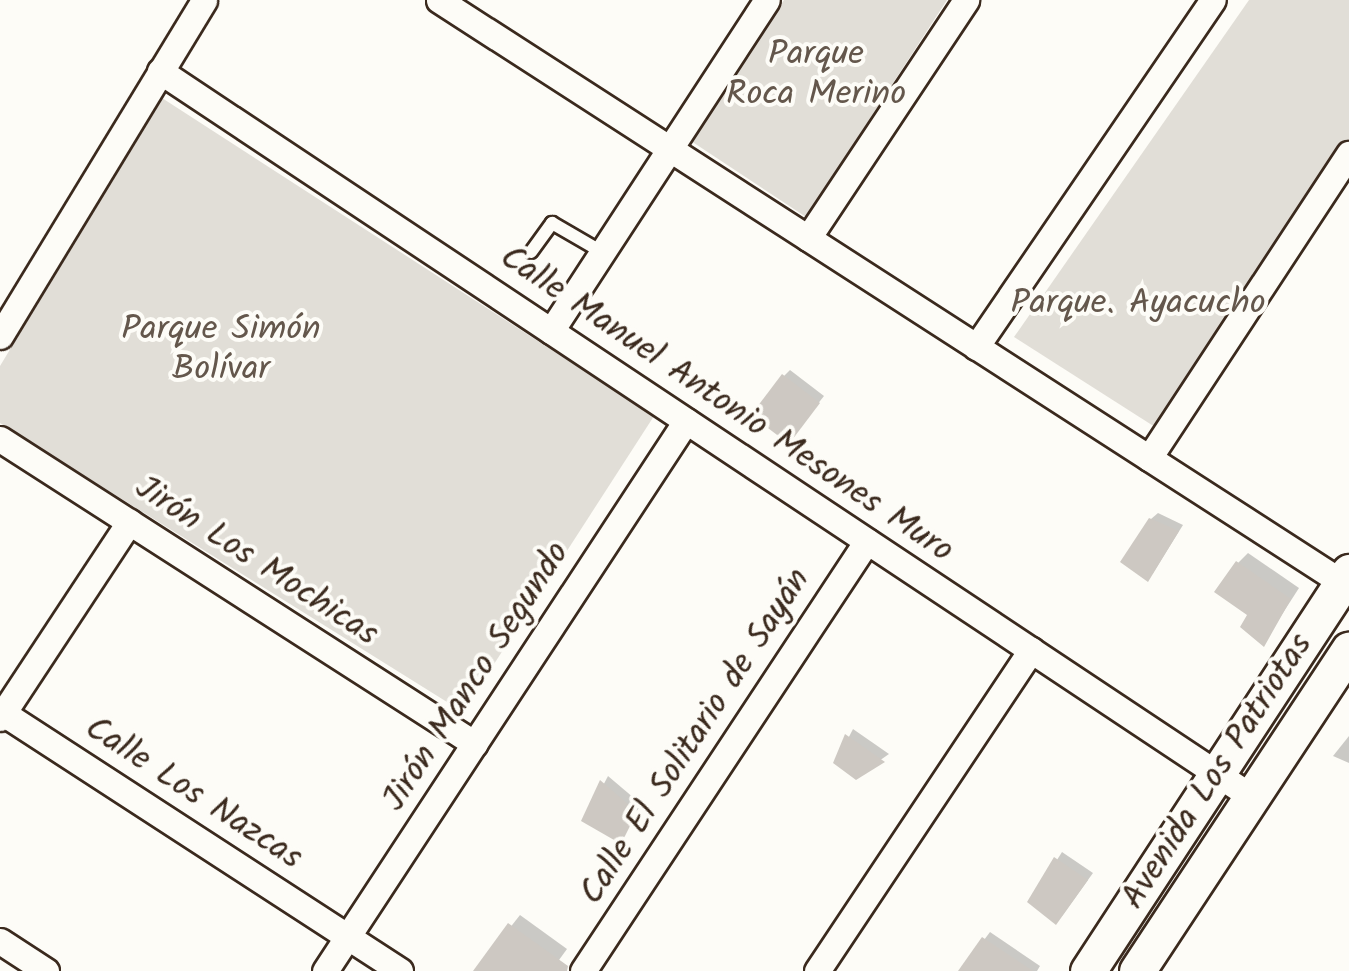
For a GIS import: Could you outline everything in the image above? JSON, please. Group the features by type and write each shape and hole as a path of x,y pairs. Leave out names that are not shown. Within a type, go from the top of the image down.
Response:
{"main road":[{"name":"Avenida Los Patriotas","path":"1088,971 1347,581"},
{"name":"Avenida Los Patriotas","path":"1137,971 1349,650"}],"street":[{"path":"0,336 204,0"},
{"path":"439,0 1149,458 1347,581"},
{"path":"551,331 767,0"},
{"path":"808,238 966,0"},
{"path":"976,347 1213,0"},
{"name":"Calle Manuel Antonio Mesones Muro","path":"160,71 1252,797"},
{"path":"1149,458 1349,154"},
{"name":"Jirón Manco Segundo","path":"325,971 686,421"},
{"name":"Jirón Los Mochicas","path":"0,439 474,744"},
{"path":"1,714 129,522"},
{"name":"Calle El Solitario de Sayán","path":"583,971 867,541"},
{"path":"817,971 1030,650"},
{"name":"Calle Los Nazcas","path":"1,714 400,971"},
{"path":"0,941 46,971"}],"lane":[{"path":"531,252 552,223 602,252"}],"green space":[{"name":"Parque Roca Merino","path":"784,0 947,0 806,217 691,141"},
{"name":"Parque. Ayacucho","path":"1249,0 1349,0 1349,140 1155,427 1014,337"},
{"name":"Parque Simón Bolívar","path":"162,98 654,416 463,712 0,423 0,366"}],"building":[{"path":"782,374 820,403 789,444 751,415"},
{"path":"1149,518 1179,531 1148,582 1120,562"},
{"path":"1236,561 1291,599 1264,647 1240,627 1247,615 1214,592"},
{"path":"845,734 885,762 856,780 833,763"},
{"path":"600,780 637,812 621,844 581,821"},
{"path":"1054,857 1088,880 1056,925 1027,902"},
{"path":"508,923 568,966 567,971 473,971"},
{"path":"982,937 1033,971 958,971"}]}
